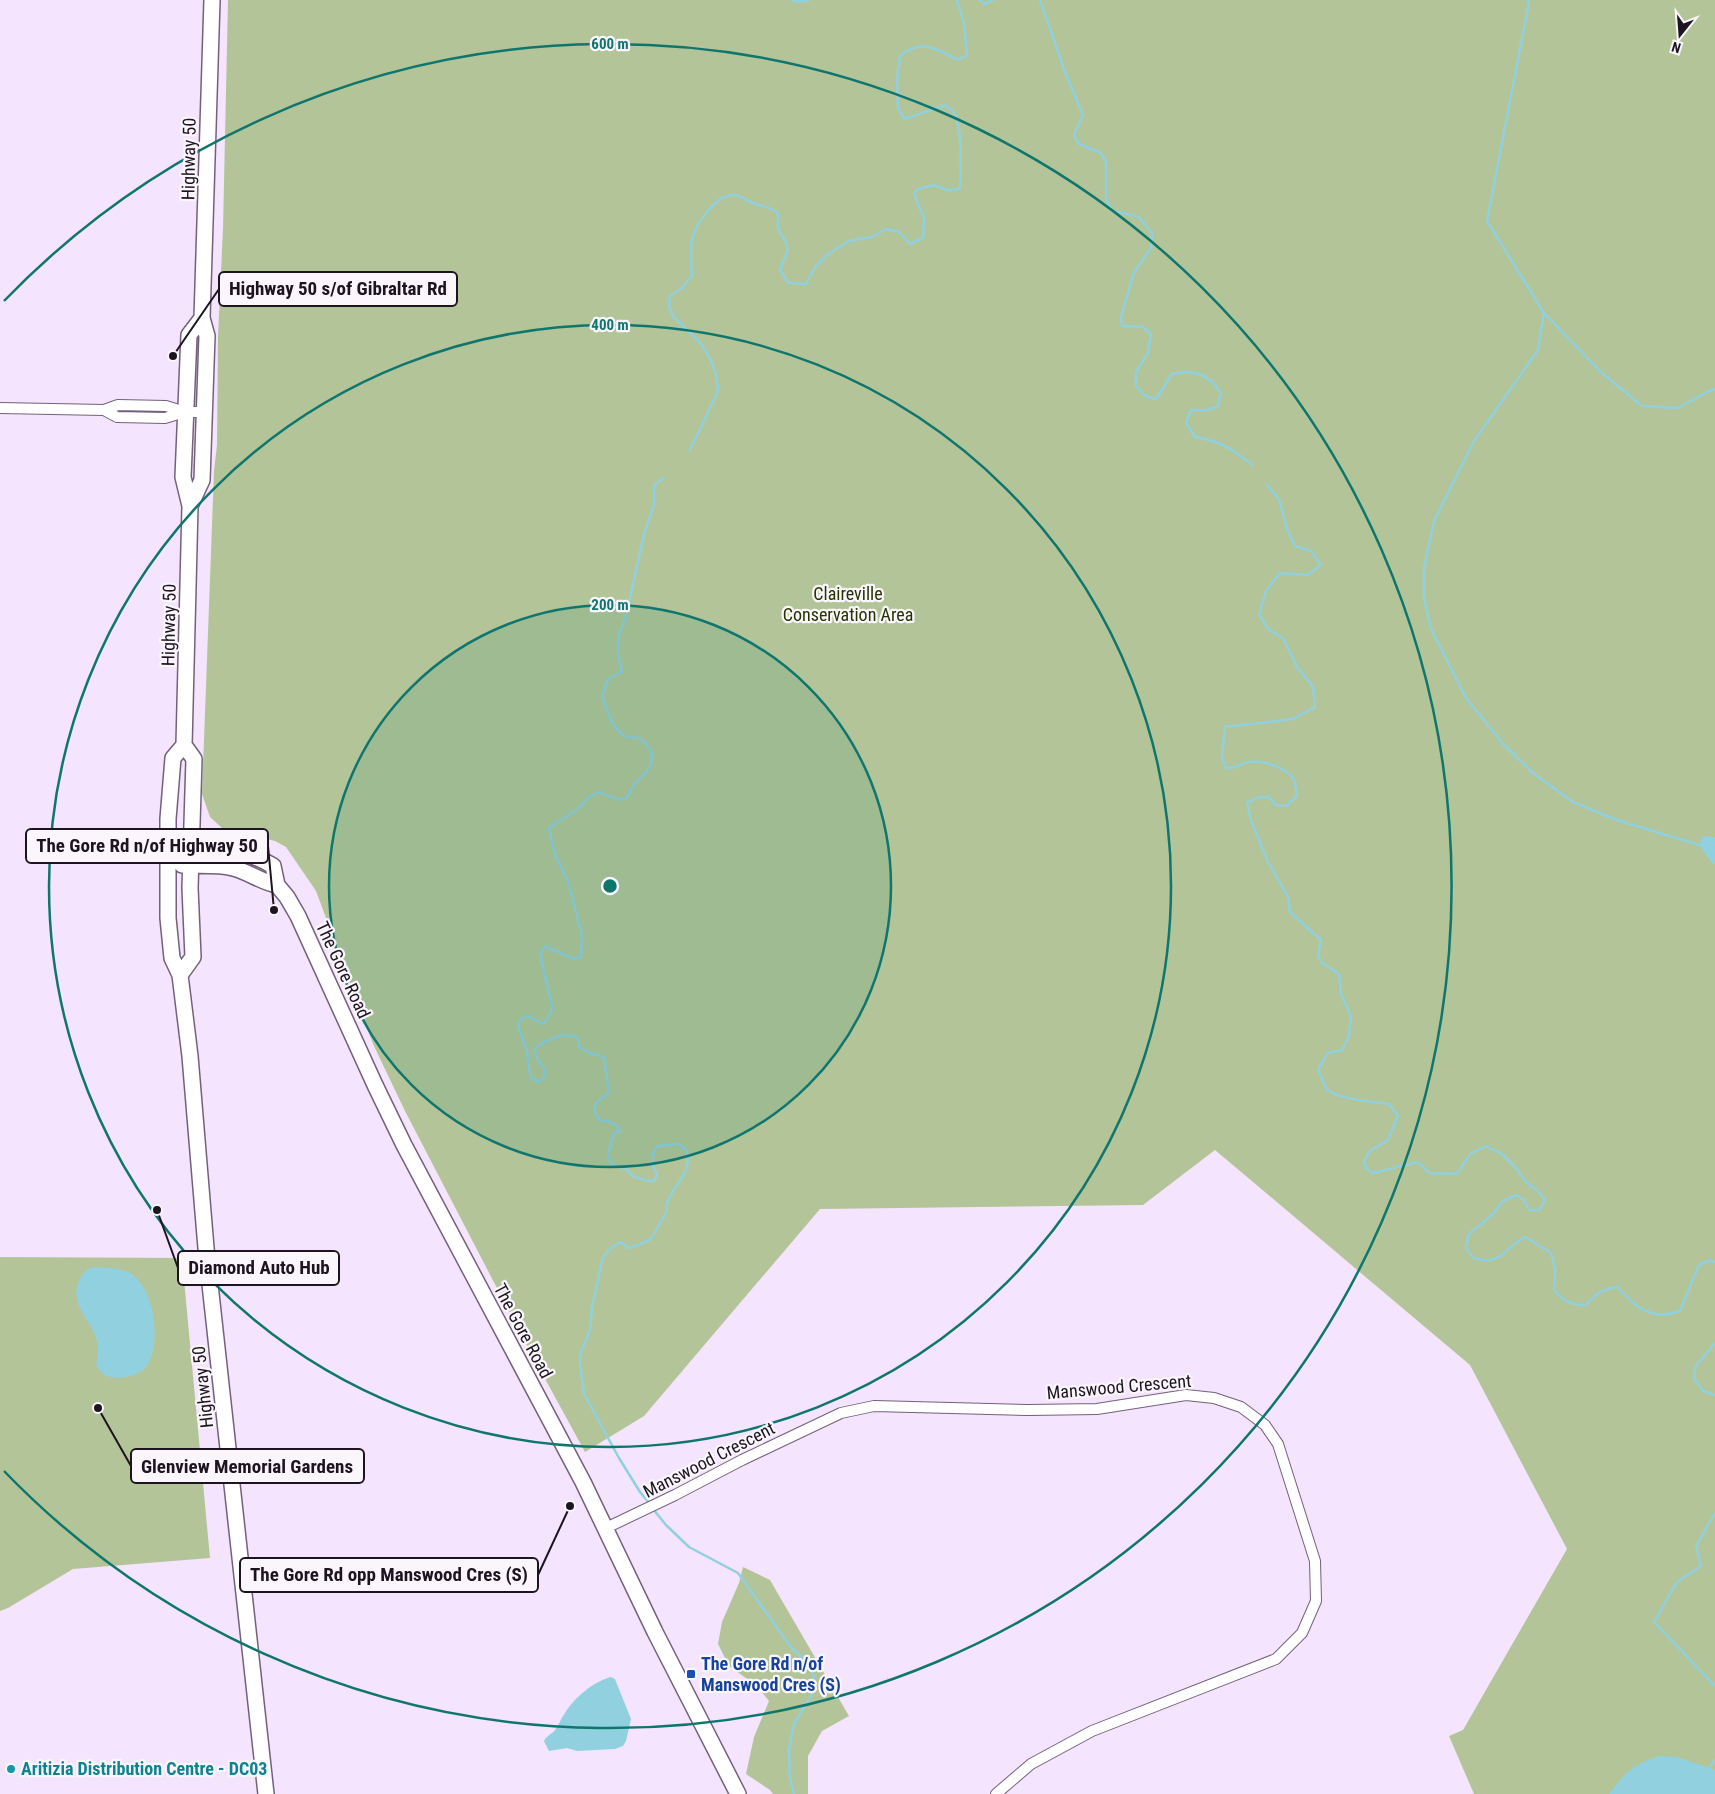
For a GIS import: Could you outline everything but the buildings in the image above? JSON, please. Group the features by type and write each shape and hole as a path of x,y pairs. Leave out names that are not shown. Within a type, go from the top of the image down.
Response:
{"main road":[{"name":"Highway 50","path":"190,506 202,480 207,336 202,318 212,0"},
{"name":"Highway 50","path":"180,975 193,957 191,847 194,759 184,745 190,506 183,477 185,412 189,335 202,318"},
{"name":"Highway 50","path":"184,745 173,758 168,819 168,918 172,958 180,975 190,1056 206,1248 266,1794"},
{"name":"The Gore Road","path":"191,847 225,848 254,855 273,866 277,885 298,916 404,1144 583,1482 655,1632 738,1794"},
{"path":"168,864 232,868 277,885"}],"street":[{"path":"0,408 104,410 117,416 165,418 185,412 204,412"},
{"name":"Manswood Crescent","path":"606,1528 841,1413 874,1406 1036,1410 1097,1409 1186,1395 1214,1398 1241,1407 1265,1425 1278,1444 1315,1561 1316,1601 1302,1633 1276,1659 1092,1730 1031,1764 996,1794"}],"green space":[{"name":"Claireville Conservation Area","path":"228,0 1715,0 1715,1794 1474,1794 1449,1736 1463,1730 1567,1549 1470,1365 1215,1150 1143,1205 820,1209 644,1416 585,1452 526,1344 405,1111 373,1044 316,891 286,847 275,841 222,828 210,817 202,794 214,471 217,445 218,336 223,228"},
{"path":"0,1257 182,1258 210,1558 73,1569 0,1611"},
{"path":"743,1567 770,1580 849,1716 822,1731 808,1756 808,1794 773,1794 746,1774 754,1737 769,1701 757,1686 729,1666 718,1644 722,1622 739,1583"}],"water":[{"path":"1703,836 1715,837 1715,864 1712,863 1699,845"},
{"path":"92,1267 116,1269 130,1273 139,1280 145,1290 153,1317 154,1345 146,1367 138,1373 122,1378 112,1377 102,1373 96,1365 97,1341 95,1334 79,1307 76,1292 81,1276"},
{"path":"611,1677 615,1679 631,1719 623,1746 615,1749 577,1751 567,1748 549,1751 544,1741 546,1737 555,1730 574,1701 591,1686"},
{"path":"1659,1756 1677,1757 1715,1770 1715,1794 1609,1794 1630,1770"}],"waterway":[{"path":"792,0 797,2 809,0"},
{"path":"690,450 718,391 716,375 710,358 701,344 673,316 669,307 670,296 682,288 692,275 691,244 697,226 714,204 728,196 735,195 772,209 778,213 778,229 787,244 787,252 780,270 789,283 806,284 816,266 828,254 849,241 872,237 886,229 899,232 910,244 923,238 924,218 914,194 918,189 934,185 949,191 960,188 961,149 959,129 954,113 945,105 905,119 898,109 897,80 900,56 915,47 922,46 936,49 958,60 967,55 964,23 957,0"},
{"path":"980,0 984,4 993,0"},
{"path":"1040,0 1065,72 1083,115 1074,135 1079,144 1101,153 1106,162 1106,198 1111,210 1139,217 1152,233 1151,248 1134,272 1121,317 1122,326 1143,327 1151,334 1148,353 1136,372 1136,386 1145,396 1156,399 1172,374 1187,372 1206,377 1221,393 1218,406 1208,410 1191,410 1186,423 1195,437 1226,446 1253,465"},
{"path":"1527,0 1529,2 1487,221 1544,313 1602,373 1642,406 1678,408 1713,389 1715,390"},
{"path":"1544,313 1538,350 1474,441 1434,521 1424,568 1424,598 1431,629 1466,698 1504,745 1533,773 1573,802 1617,820 1699,845"},
{"path":"650,1504 640,1492 619,1458 584,1394 580,1364 581,1352 590,1330 592,1307 603,1257 611,1248 621,1242 628,1248 651,1239 666,1213 667,1203 673,1191 686,1171 687,1151 679,1144 657,1146 652,1160 657,1174 655,1180 649,1181 634,1177 626,1169 610,1162 608,1154 614,1133 620,1131 611,1122 599,1120 594,1111 596,1103 609,1093 604,1057 580,1048 577,1037 562,1035 542,1043 534,1049 538,1061 544,1068 544,1077 539,1082 532,1079 527,1051 518,1026 520,1020 527,1016 543,1024 549,1017 552,1007 540,954 545,946 574,959 581,957 582,936 568,881 555,855 549,828 579,808 588,798 598,792 615,798 626,799 634,785 651,766 652,753 647,745 641,739 624,736 613,725 602,697 608,679 622,672 618,652 618,639 625,620 644,534 654,505 654,485 664,478"},
{"path":"1266,484 1279,499 1287,529 1295,546 1311,551 1321,565 1307,575 1280,573 1266,591 1259,615 1269,630 1283,638 1297,667 1313,687 1315,707 1293,719 1225,727 1222,758 1226,768 1233,768 1248,762 1274,765 1286,771 1294,780 1297,796 1286,806 1276,805 1269,797 1259,797 1247,803 1251,820 1267,860 1288,897 1290,912 1321,940 1318,956 1322,963 1339,974 1341,994 1351,1016 1349,1036 1342,1050 1328,1053 1318,1069 1323,1083 1332,1093 1357,1100 1389,1104 1398,1116 1388,1140 1370,1151 1364,1161 1366,1168 1373,1173 1417,1162 1430,1173 1457,1174 1470,1154 1486,1146 1502,1154 1526,1182 1538,1191 1545,1200 1539,1210 1529,1210 1524,1200 1516,1195 1503,1201 1493,1214 1468,1235 1466,1249 1474,1258 1491,1260 1502,1255 1525,1237 1551,1253 1555,1269 1554,1290 1560,1297 1572,1303 1586,1305 1600,1293 1618,1287 1631,1301 1645,1311 1670,1314 1680,1311 1699,1265 1710,1260 1715,1262"},
{"path":"1715,1343 1695,1367 1694,1378 1703,1391 1715,1395"},
{"path":"653,1509 666,1525 689,1547 738,1573 790,1646 807,1662 814,1677 814,1691 794,1724 789,1750 790,1778 794,1794"},
{"path":"1715,1513 1696,1546 1701,1566 1677,1582 1654,1622 1715,1686"},
{"path":"1708,1769 1715,1760"}],"place":[{"name":"Highway 50 s/of Gibraltar Rd","path":"173,356"},
{"name":"The Gore Rd n/of Highway 50","path":"274,910"},
{"name":"Diamond Auto Hub","path":"157,1210"},
{"name":"Glenview Memorial Gardens","path":"98,1408"},
{"name":"The Gore Rd opp Manswood Cres (S)","path":"570,1506"},
{"name":"The Gore Rd n/of Manswood Cres (S)","path":"691,1674"},
{"name":"Aritizia Distribution Centre - DC03","path":"11,1769"}]}
